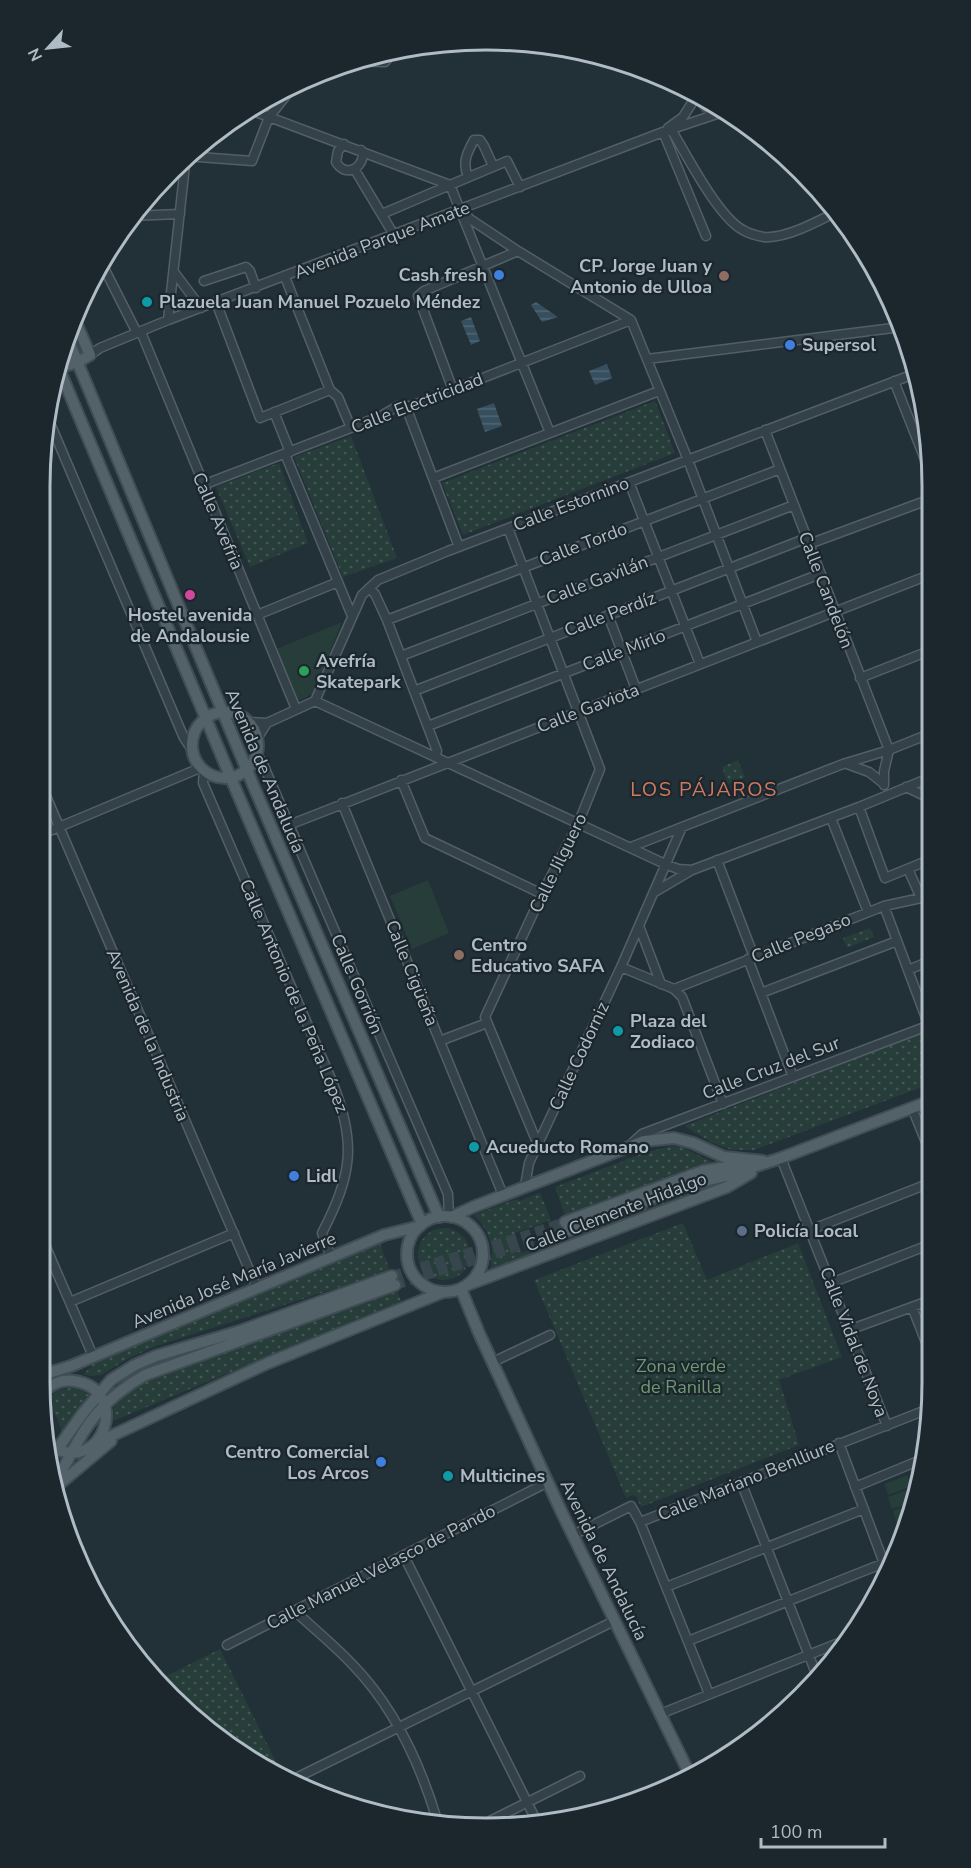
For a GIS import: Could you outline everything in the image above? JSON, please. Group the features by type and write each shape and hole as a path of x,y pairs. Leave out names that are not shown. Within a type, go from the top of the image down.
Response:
{"main road":[{"path":"67,365 78,362 90,355 79,330"},
{"name":"Avenida de Andalucía","path":"72,348 246,770 399,1129 447,1217"},
{"name":"Avenida de Andalucía","path":"62,380 421,1225"},
{"path":"222,712 235,713 250,722 258,737 257,754 246,770 231,778 216,777 202,770 192,750 192,738 197,726 205,717 222,712"},
{"name":"Calle Clemente Hidalgo","path":"464,1287 727,1186 776,1160 922,1104"},
{"name":"Calle Clemente Hidalgo","path":"644,1141 674,1138 693,1143 724,1157 776,1160"},
{"name":"Calle Cruz del Sur","path":"447,1217 644,1141"},
{"name":"Calle Clemente Hidalgo","path":"566,1226 703,1171 776,1160"},
{"path":"94,1444 268,1363 443,1292 464,1287 476,1276 482,1265 483,1252 480,1240 473,1229 463,1221 447,1217 421,1225 412,1234 407,1256 414,1277 422,1285 443,1292"},
{"name":"Avenida José María Javierre","path":"50,1386 65,1381 93,1356 388,1233 421,1225"},
{"path":"50,1378 82,1382 111,1380 135,1365 156,1356 393,1281 145,1375 83,1413 55,1448"},
{"name":"Avenida de Andalucía","path":"464,1287 493,1362 548,1482 687,1769"},
{"path":"50,1372 93,1356"},
{"path":"60,1476 111,1380"},
{"path":"55,1451 72,1453 85,1450 102,1436 107,1417 102,1400 93,1388 82,1382"},
{"path":"61,1481 124,1432"}],"street":[{"path":"199,157 252,161 269,117 283,100"},
{"name":"Avenida Parque Amate","path":"667,131 683,117 692,102"},
{"path":"259,113 450,185 550,434"},
{"name":"Avenida Parque Amate","path":"90,355 100,348 168,320 714,114"},
{"path":"667,131 725,214 742,230 765,237 784,235 828,216"},
{"path":"667,131 706,237"},
{"path":"468,177 465,161 474,140 480,140 493,166"},
{"path":"344,144 337,152 337,165 348,171 356,170 362,162 361,150"},
{"path":"382,214 507,161 520,187"},
{"path":"168,320 185,170"},
{"path":"356,170 394,235"},
{"path":"460,209 470,219 518,251 631,320 688,460 757,642"},
{"path":"144,215 180,214"},
{"path":"453,390 418,296 424,291 518,251"},
{"path":"204,281 246,267 249,268 256,288"},
{"name":"Calle Avefria","path":"106,270 139,333 297,710"},
{"path":"174,272 201,308"},
{"path":"285,277 330,390 338,397 351,428"},
{"path":"216,303 260,418 330,390"},
{"name":"Calle Electricidad","path":"203,485 379,417 398,406 411,406 631,320"},
{"path":"646,359 892,328"},
{"path":"82,338 91,347 100,348"},
{"name":"Calle Estornino","path":"369,592 378,580 459,547 908,376"},
{"path":"894,381 920,446"},
{"path":"433,478 659,391"},
{"path":"411,406 408,412 459,547"},
{"path":"274,412 287,453 352,616"},
{"path":"53,430 184,738 192,750"},
{"name":"Calle Candelón","path":"765,430 889,750"},
{"name":"Calle Tordo","path":"387,620 780,469"},
{"path":"629,482 699,664"},
{"name":"Calle Perdíz","path":"414,691 729,568 922,502"},
{"name":"Calle Gavilán","path":"401,656 794,504"},
{"name":"Calle Jilguero","path":"488,1023 485,1017 542,894 578,824 600,769 508,528"},
{"name":"Calle Mirlo","path":"428,726 820,574"},
{"name":"Calle Gaviota","path":"342,804 922,577"},
{"path":"257,615 338,582"},
{"path":"250,722 267,723 315,701 352,616 369,592 387,620 437,751 435,757"},
{"path":"608,615 636,689"},
{"path":"860,678 922,654"},
{"path":"315,701 665,864 678,869 692,870"},
{"path":"258,737 267,723"},
{"path":"631,847 843,764 922,737"},
{"path":"883,783 889,750"},
{"name":"Calle Gorrión","path":"257,754 448,1194 447,1217"},
{"path":"843,764 853,765 869,772 883,783 889,794"},
{"path":"50,830 202,770"},
{"name":"Calle Antonio de la Peña López","path":"202,770 203,783 332,1081 346,1119 347,1168 336,1205 322,1233 331,1257"},
{"path":"401,780 424,838 542,894"},
{"path":"652,894 692,870 831,818 922,781"},
{"path":"906,787 922,795"},
{"path":"289,825 342,804"},
{"name":"Calle Cigüeña","path":"342,804 503,1195"},
{"name":"Avenida de la Industria","path":"50,805 257,1288"},
{"path":"859,807 885,878 922,863"},
{"path":"831,818 868,912"},
{"name":"Calle Codorniz","path":"525,1186 529,1163 621,967 682,828"},
{"path":"717,860 761,993 793,1077"},
{"path":"908,868 921,898"},
{"name":"Calle Pegaso","path":"674,989 884,906 921,898"},
{"path":"884,906 922,1006"},
{"path":"639,926 661,984"},
{"path":"761,993 897,941"},
{"path":"908,970 922,964"},
{"path":"621,967 674,989 682,997 723,1104"},
{"path":"445,1039 488,1023 538,1144"},
{"name":"Calle Cruz del Sur","path":"628,1147 642,1134 922,1029"},
{"path":"912,1108 922,1132"},
{"name":"Calle Vidal de Noya","path":"776,1160 810,1230 887,1426"},
{"path":"810,1230 922,1186"},
{"path":"70,1302 234,1233"},
{"path":"831,1283 922,1248"},
{"path":"50,1256 93,1356"},
{"path":"849,1330 922,1303"},
{"path":"912,1307 922,1332"},
{"path":"493,1362 550,1335"},
{"name":"Calle Mariano Benlliure","path":"573,1534 631,1506 640,1522 921,1412"},
{"path":"838,1443 883,1561"},
{"path":"855,1487 914,1463"},
{"name":"Calle Manuel Velasco de Pando","path":"227,1645 548,1482"},
{"path":"741,1482 814,1669"},
{"path":"666,1587 864,1509"},
{"path":"640,1522 709,1694"},
{"path":"404,1556 534,1816"},
{"path":"688,1641 882,1564"},
{"path":"295,1611 354,1666 374,1690 399,1727 426,1784 436,1816"},
{"path":"299,1777 614,1621"},
{"path":"660,1714 833,1645"},
{"path":"496,1818 580,1776"}],"green space":[{"path":"655,401 675,453 463,535 442,483"},
{"path":"351,436 397,558 343,577 294,457"},
{"path":"279,463 308,543 250,567 216,487"},
{"name":"Avefría Skatepark","path":"342,622 314,693 297,702 276,649"},
{"path":"738,760 745,777 728,784 722,767"},
{"path":"428,880 449,933 412,949 390,896"},
{"path":"870,928 874,937 847,948 843,938"},
{"path":"922,1033 922,1087 754,1150 732,1150 713,1143 684,1126"},
{"path":"671,1146 682,1147 714,1163 565,1216 555,1187 644,1153"},
{"path":"719,1185 661,1208 644,1211 570,1239 569,1237 693,1188"},
{"path":"540,1193 551,1220 515,1233 521,1253 558,1240 559,1243 490,1270 492,1254 490,1240 484,1227 474,1215"},
{"name":"Zona verde de Ranilla","path":"683,1223 707,1280 798,1243 842,1357 779,1380 799,1445 641,1507 636,1496 626,1498 534,1280"},
{"path":"444,1228 454,1230 462,1236 468,1244 470,1254 468,1264 462,1272 454,1278 444,1280 434,1278 426,1272 420,1264 418,1254 420,1244 426,1236 434,1230"},
{"path":"380,1243 390,1271 156,1346 129,1358 101,1375 84,1374 94,1363 105,1358"},
{"path":"397,1290 401,1301 113,1421 114,1406 119,1397 147,1380"},
{"path":"70,1388 91,1396 62,1433 50,1407 50,1397 58,1390"},
{"path":"907,1475 910,1482 909,1487 888,1495 884,1484"},
{"path":"908,1489 904,1505 892,1509 888,1497"},
{"path":"903,1507 898,1523 897,1523 893,1511"},
{"path":"220,1649 278,1766 220,1728 164,1677"}],"water":[{"path":"536,302 558,317 542,322 531,305"},
{"path":"471,317 480,341 471,345 461,321"},
{"path":"607,364 612,378 595,385 589,371"},
{"path":"494,403 502,426 485,432 477,409"}],"tunnel":[{"path":"392,1276 565,1222"},
{"path":"395,1285 567,1231"}],"place":[{"name":"Cash fresh","path":"499,275"},
{"name":"CP. Jorge Juan y Antonio de Ulloa","path":"724,276"},
{"name":"Plazuela Juan Manuel Pozuelo Méndez","path":"147,302"},
{"name":"Supersol","path":"790,345"},
{"name":"Hostel avenida de Andalousie","path":"190,595"},
{"name":"Avefría Skatepark","path":"304,671"},
{"name":"Centro Educativo SAFA","path":"459,955"},
{"name":"Plaza del Zodiaco","path":"618,1031"},
{"name":"Acueducto Romano","path":"474,1147"},
{"name":"Lidl","path":"294,1176"},
{"name":"Policía Local","path":"742,1231"},
{"name":"Centro Comercial Los Arcos","path":"381,1462"},
{"name":"Multicines","path":"448,1476"}],"district":[{"name":"LOS PÁJAROS","path":"704,789"}]}
